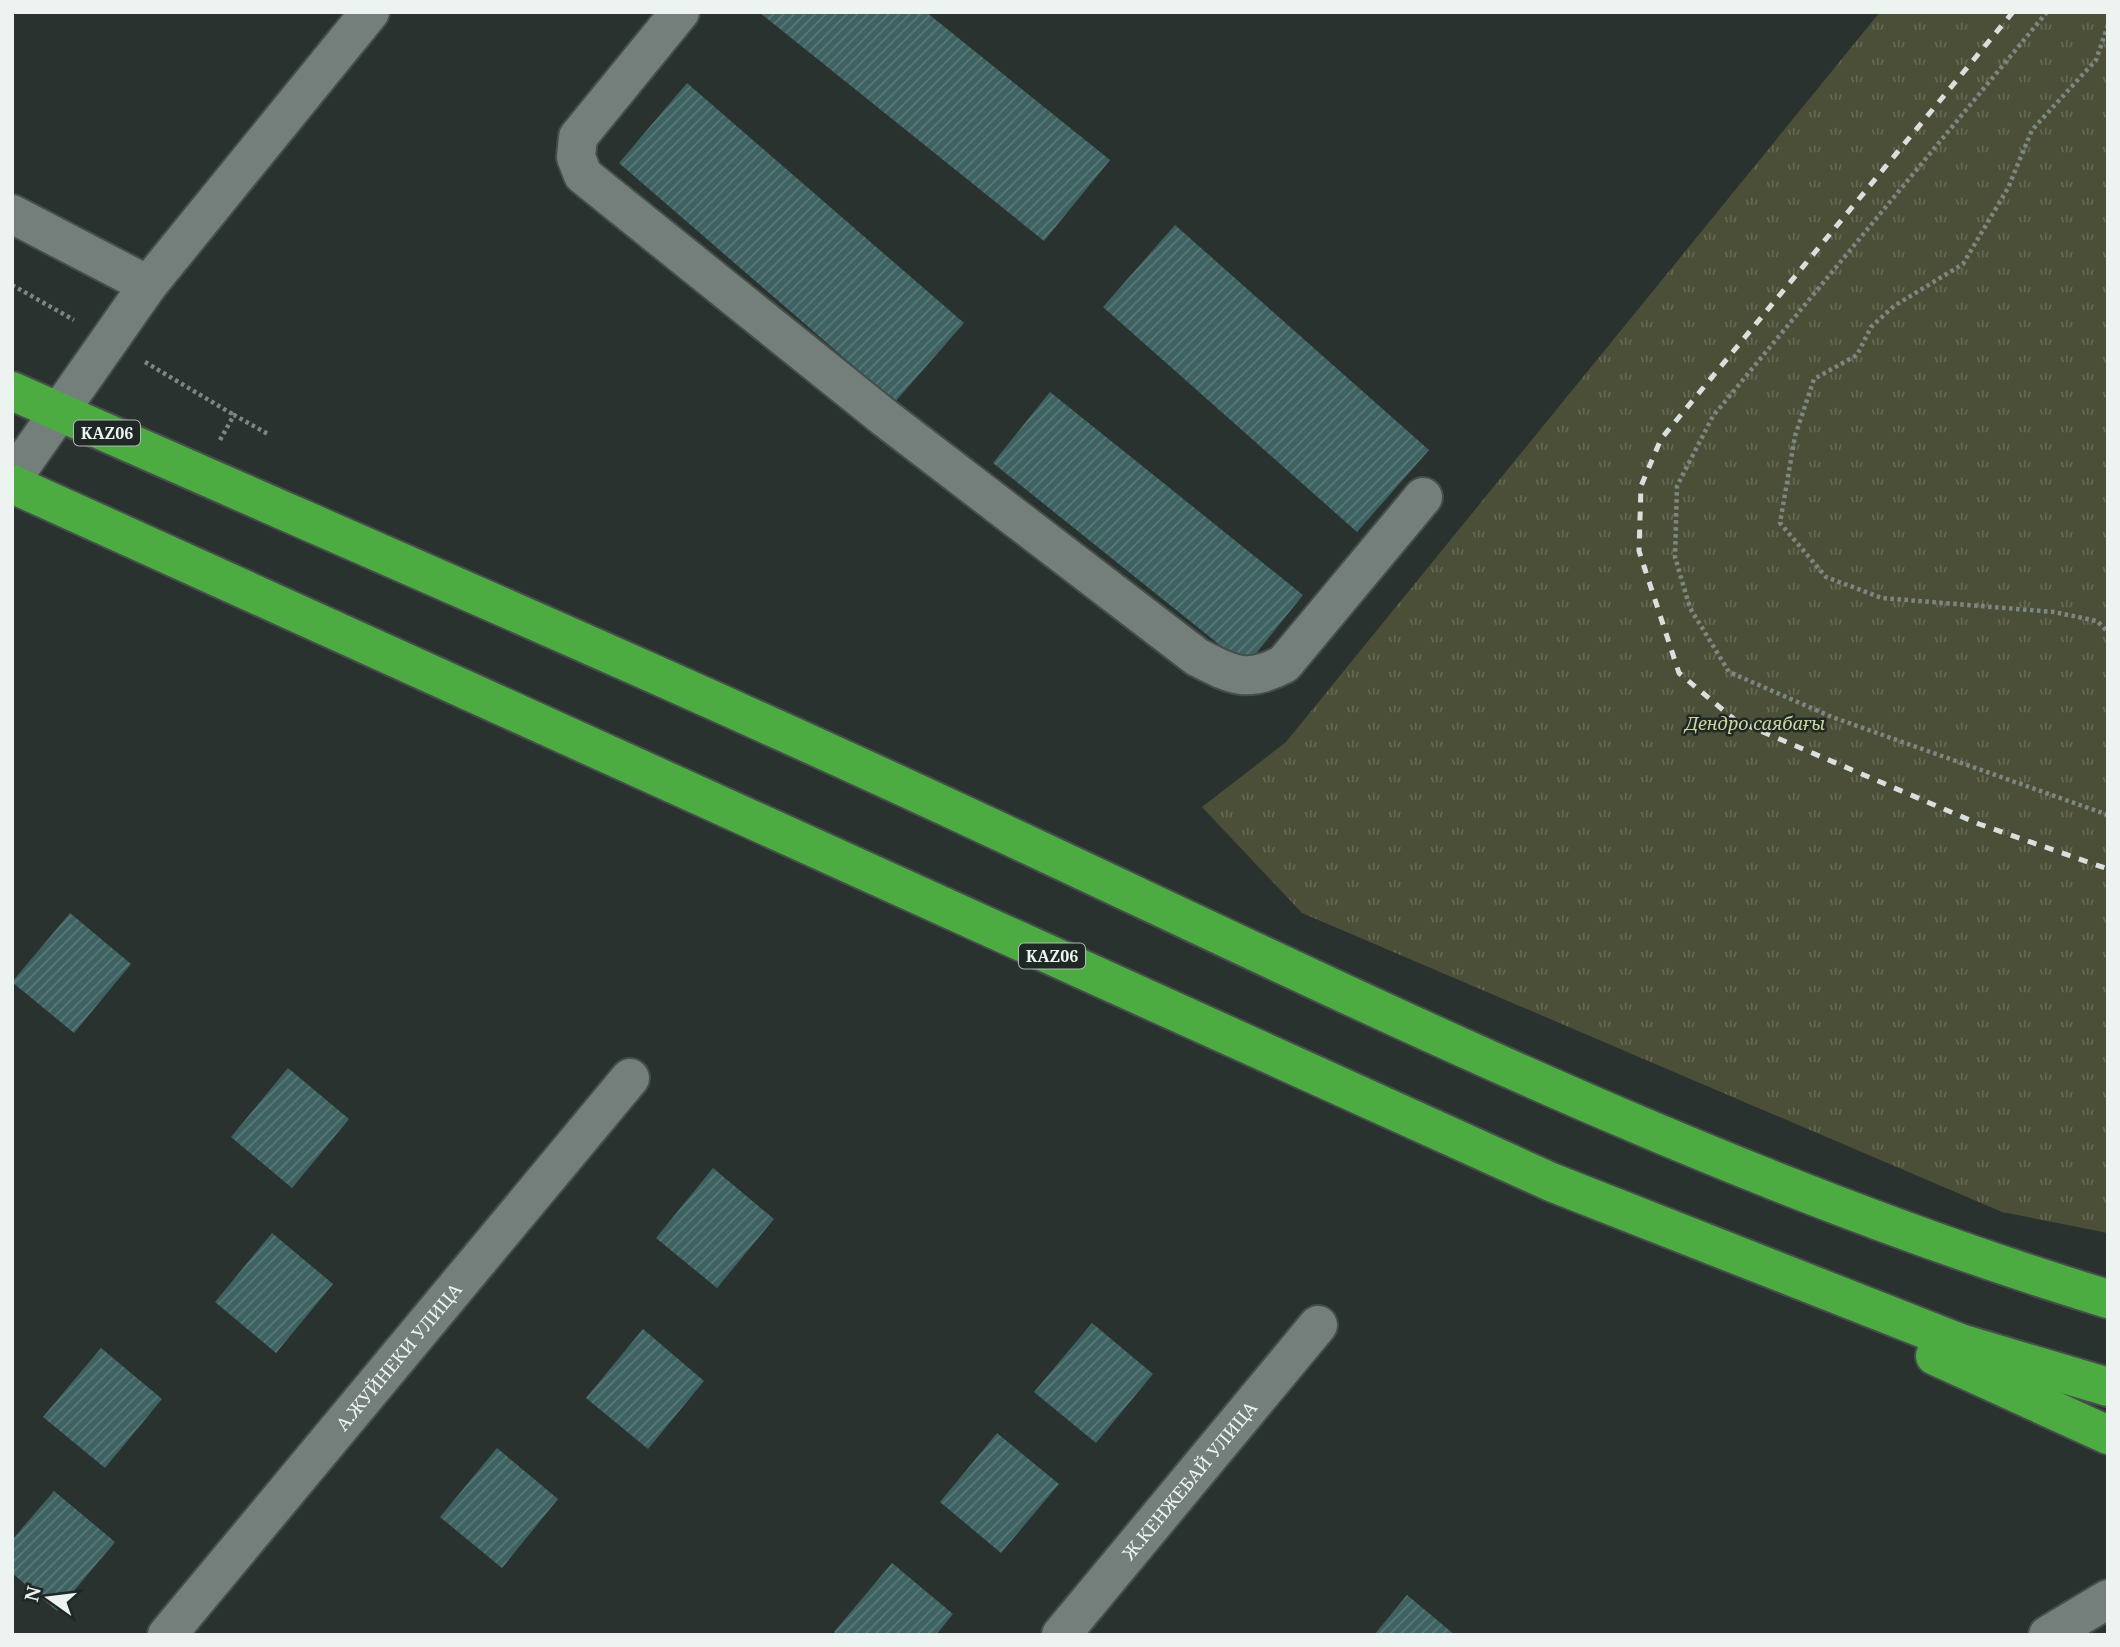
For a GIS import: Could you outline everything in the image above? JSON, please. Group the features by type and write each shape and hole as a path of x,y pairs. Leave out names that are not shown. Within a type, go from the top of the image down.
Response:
{"highway":[{"name":"KАZ06","path":"12,391 852,763 1581,1103 1988,1262 2108,1299"},
{"name":"KАZ06","path":"12,482 1550,1182 1961,1343 2108,1387"},
{"path":"1550,1182 2108,1434"}],"street":[{"path":"12,482 57,411 148,285 370,12"},
{"path":"680,12 578,137 576,157 583,175 885,418 1197,657 1229,674 1247,676 1264,675 1284,664 1423,497"},
{"path":"12,214 148,285"},
{"name":"А.ЖУЙНЕКИ УЛИЦА","path":"167,1635 630,1078"},
{"name":"Ж.КЕНЖЕБАЙ УЛИЦА","path":"1061,1635 1318,1325"},
{"path":"2048,1635 2108,1598"}],"path":[{"path":"2048,12 1713,416 1676,486 1675,557 1690,608 1729,672 1832,717 2108,815"},
{"path":"2108,25 2096,60 2032,130 2008,188 1963,264 1894,306 1871,327 1857,355 1814,379 1795,436 1780,523 1826,577 1882,598 2054,612 2097,621 2108,632"},
{"path":"201,475 234,415 268,433"}],"green space":[{"name":"Дендро саябағы","path":"1880,12 2108,12 2108,1233 2002,1212 1302,913 1202,807 1286,742"}],"building":[{"path":"759,12 926,12 1110,160 1044,241"},
{"path":"687,83 964,323 895,402 619,163"},
{"path":"1175,225 1429,450 1357,532 1103,307"},
{"path":"1050,392 1303,595 1246,666 993,463"},
{"path":"70,913 131,964 74,1033 12,982"},
{"path":"288,1068 349,1119 292,1188 231,1137"},
{"path":"713,1168 774,1219 717,1288 656,1238"},
{"path":"272,1233 333,1284 276,1353 215,1302"},
{"path":"1092,1323 1153,1374 1096,1443 1034,1392"},
{"path":"643,1329 704,1381 648,1449 586,1398"},
{"path":"101,1348 162,1399 105,1468 43,1417"},
{"path":"997,1433 1059,1484 1001,1553 940,1502"},
{"path":"497,1448 558,1499 502,1568 440,1517"},
{"path":"54,1491 115,1542 57,1611 12,1573 12,1540"},
{"path":"892,1563 953,1614 936,1635 837,1635 834,1632"},
{"path":"1407,1595 1455,1635 1374,1635"}],"railway":[{"path":"2013,12 1661,439 1641,486 1639,551 1679,673 1735,720 1979,824 2108,869"}]}
